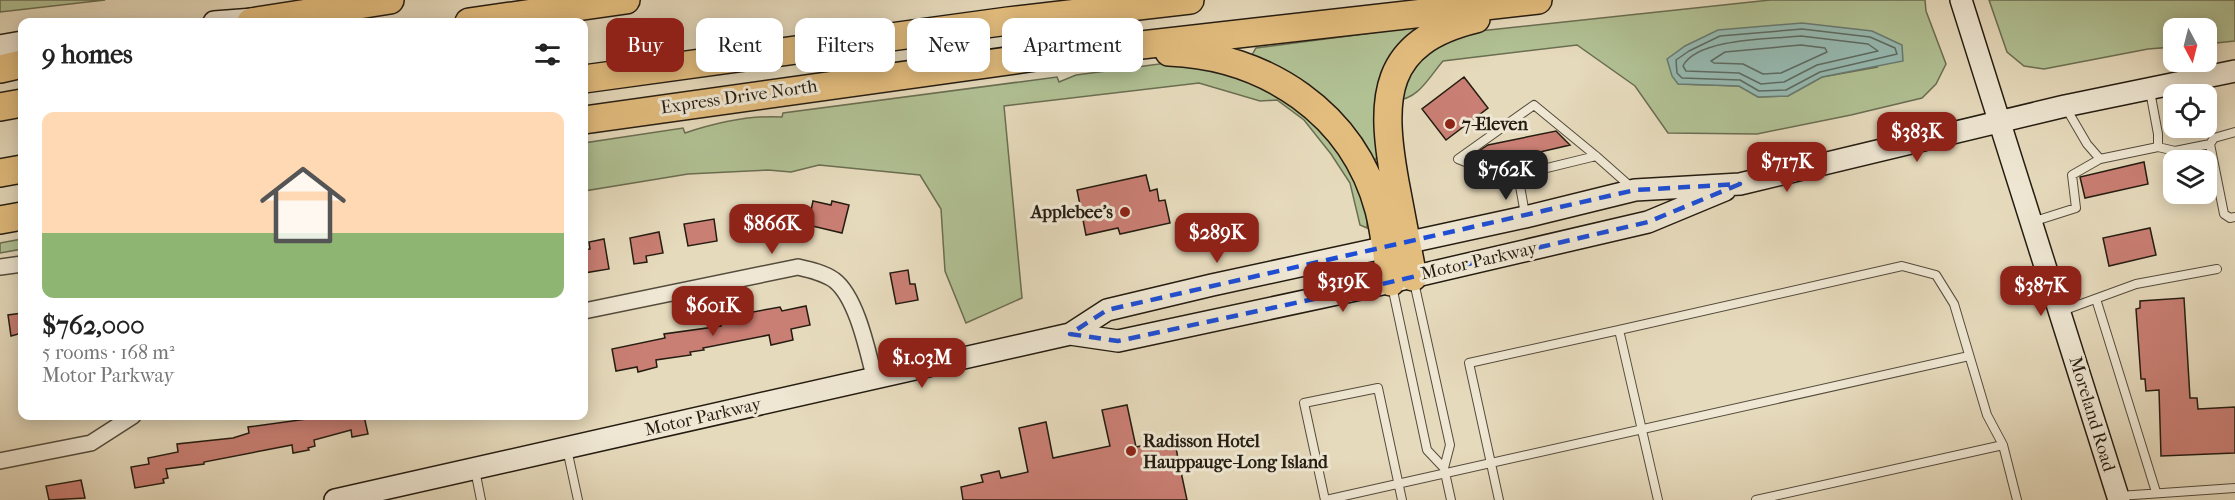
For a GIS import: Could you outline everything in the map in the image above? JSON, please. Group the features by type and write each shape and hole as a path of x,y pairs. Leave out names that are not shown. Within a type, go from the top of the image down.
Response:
{"highway":[{"path":"275,18 390,0"},
{"path":"498,18 626,0"},
{"path":"588,78 1008,21 1190,0"},
{"name":"Express Drive North","path":"1143,44 1538,0"},
{"path":"1402,279 1396,245 1386,121 1388,97 1402,64 1418,44 1438,31 1558,0"},
{"path":"1143,50 1188,52 1218,58 1269,75 1304,97 1343,135 1357,157 1396,245"},
{"name":"Express Drive North","path":"588,119 802,87 1002,61"},
{"path":"0,69 18,65"},
{"path":"0,107 18,104"},
{"path":"0,173 18,170"},
{"path":"0,220 18,217"}],"main road":[{"name":"Moreland Road","path":"1960,0 2118,498"},
{"path":"263,18 287,16"},
{"path":"0,45 18,43"},
{"name":"Motor Parkway","path":"1070,334 1118,341 1402,279 1648,222 1740,184 2065,106 2235,71"},
{"name":"Motor Parkway","path":"335,500 875,380 1070,334 1107,310 1525,217 1635,190 1740,184"}],"street":[{"path":"0,267 18,265"},
{"path":"588,310 798,267 822,273 836,281 851,303 875,380"},
{"path":"0,461 91,443 127,420"}],"lane":[{"path":"2149,87 2158,134 2158,147"},
{"path":"1596,156 1518,174 1483,169 1458,159 1534,105 1596,156 1635,190"},
{"path":"2065,106 2100,159"},
{"path":"2235,132 2214,138 2210,144 2224,214 2230,218 2235,217"},
{"path":"2030,222 2076,208 2072,175 2100,159 2158,147 2175,151 2210,144"},
{"path":"1518,174 1525,217"},
{"path":"1499,500 1469,363 1902,266 1936,275 1954,304 1987,415 2003,445 2017,500"},
{"path":"2060,312 2136,284 2217,269"},
{"path":"1402,279 1427,450 1445,471"},
{"path":"1402,279 1450,445 1445,471 1451,500"},
{"path":"2096,299 2156,492"},
{"path":"1619,330 1658,500"},
{"path":"1402,500 1398,484 1378,388 1304,403 1325,500 1398,484 1445,471 1491,464 1969,356"},
{"path":"1756,500 2003,445"},
{"path":"566,448 578,500"},
{"path":"475,468 481,500"},
{"path":"2118,498 2156,492 2235,488"}],"highlighted area":[{"path":"1740,184 1648,222 1365,288 1118,341 1070,334 1107,310 1635,190"}],"green space":[{"path":"0,0 105,0 0,12"},
{"path":"1770,0 1925,0 1926,11 1946,64 1936,84 1922,98 1757,134 1668,133 1635,86 1577,45 1443,61 1417,92 1404,99 1396,100 1424,57 1442,44 1470,32","holes":["1878,67 1822,77 1788,96 1758,97 1739,86 1678,84"]},
{"path":"1989,0 2235,0 2235,41 2217,43 2217,18 2163,18 2163,48 2044,69 2024,66 2007,52"},
{"path":"1417,27 1393,57 1379,85 1375,116 1379,154 1373,163 1324,99 1288,72 1252,55 1256,48"},
{"path":"1167,63 1245,75 1307,110 1353,168 1367,209 1367,228 1360,225 1350,183 1304,120 1277,100 1260,101 1199,83 1004,106 1022,298 966,323 945,271 941,209 920,175 819,165 791,172 768,170 688,174 588,190 588,142 683,128 685,133 720,123 782,117 783,113 1057,77 1059,82 1076,75 1099,72 1143,72 1143,66"},
{"path":"18,240 18,250 0,253 0,243"}],"water":[{"path":"1802,23 1872,31 1902,45 1903,61 1822,77 1788,96 1758,97 1739,86 1678,84 1672,76 1667,59 1685,46 1718,30"}],"building":[{"name":"7-Eleven","path":"1464,77 1488,108 1446,140 1422,109"},
{"path":"1556,131 1570,145 1489,164 1479,151 1488,145"},
{"path":"2144,162 2148,184 2085,198 2080,177"},
{"name":"Applebee's","path":"1146,175 1150,191 1157,189 1159,201 1165,200 1170,223 1120,234 1118,228 1086,235 1077,190"},
{"path":"813,201 831,205 832,201 849,205 842,233 808,225"},
{"path":"768,208 772,230 743,235 739,213"},
{"path":"714,219 717,241 688,246 684,224"},
{"path":"2150,228 2156,255 2109,266 2103,238"},
{"path":"659,232 663,253 646,256 647,262 634,264 630,238"},
{"path":"604,239 609,269 588,272 589,242"},
{"path":"908,270 910,284 915,284 918,300 896,304 890,273"},
{"path":"2184,298 2190,398 2197,398 2198,409 2235,407 2235,453 2161,456 2159,390 2146,391 2145,379 2141,379 2136,309 2140,308 2140,301"},
{"path":"806,306 810,325 791,329 793,340 771,345 769,335 703,348 704,350 690,352 691,355 656,360 657,367 638,372 637,367 616,371 612,349 665,338 664,334 721,326 721,323 737,320 736,315 780,307 782,311"},
{"path":"18,314 18,334 11,336 8,315"},
{"name":"Radisson Hotel Hauppauge-Long Island","path":"1127,405 1136,447 1174,439 1187,500 963,500 961,487 983,482 981,475 999,471 1001,478 1028,472 1019,428 1046,422 1053,458 1110,446 1102,410"},
{"path":"300,420 365,420 368,434 352,437 351,430 314,440 315,446 308,448 309,450 293,453 292,445 204,462 204,464 166,469 168,478 163,479 164,483 135,488 131,467 149,464 148,458 178,452 177,444 233,438 249,433 248,427"},
{"path":"81,480 85,498 49,500 46,486"}],"place":[{"name":"7-Eleven","path":"1450,124"},
{"name":"Applebee's","path":"1125,212"},
{"name":"Radisson Hotel Hauppauge-Long Island","path":"1131,451"}]}
